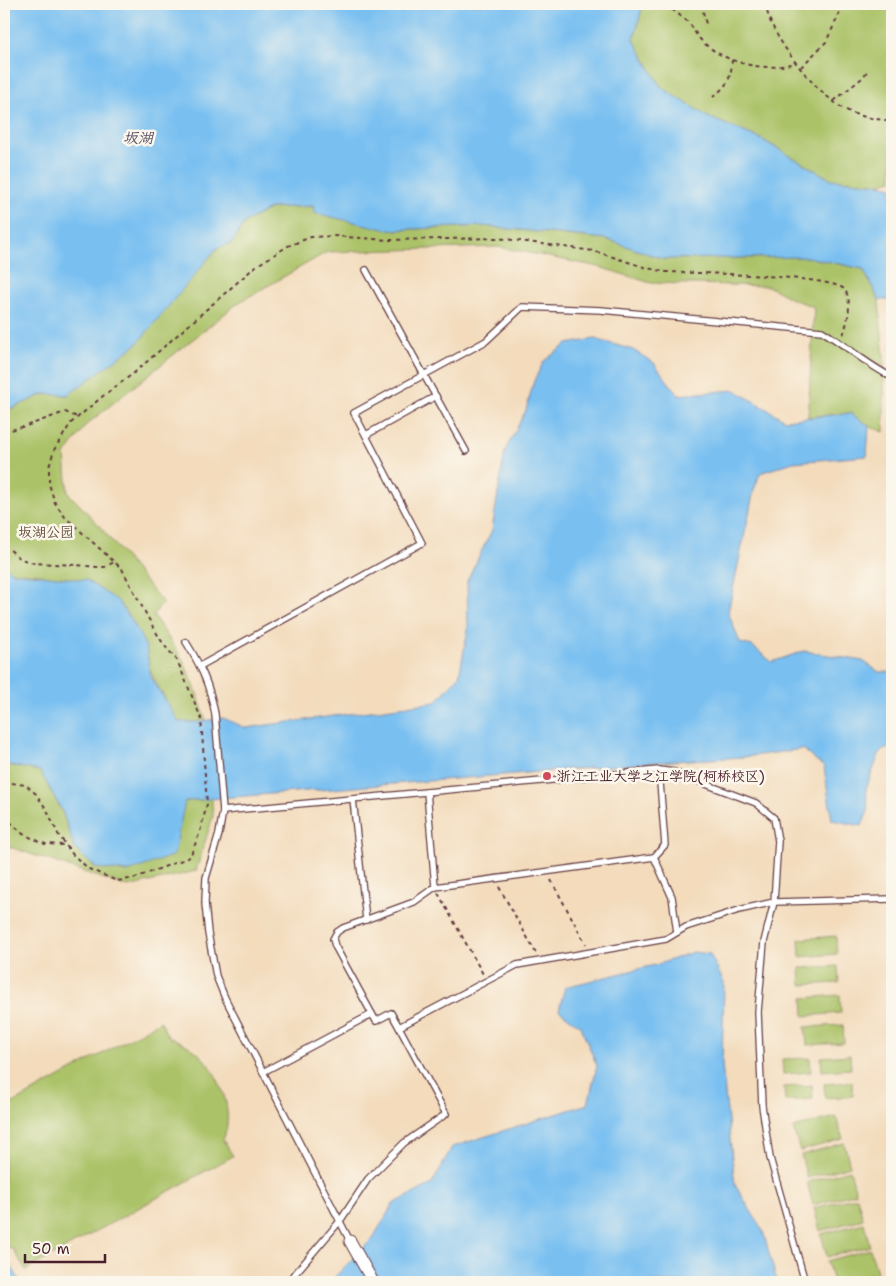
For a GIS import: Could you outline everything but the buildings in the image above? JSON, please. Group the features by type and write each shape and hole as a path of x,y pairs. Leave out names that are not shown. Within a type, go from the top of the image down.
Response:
{"street":[{"path":"350,1240 373,1282"}],"lane":[{"path":"366,270 466,451"},
{"path":"200,666 422,543 354,413 486,341 522,307 601,310 822,332 841,342 877,370 892,377"},
{"path":"366,435 436,396"},
{"path":"186,642 200,666 212,699 215,714 223,811 219,834 206,878 205,903 208,933 216,976 263,1072 350,1240"},
{"path":"223,811 659,770 674,772 756,803 774,818 778,841 774,902 764,942 758,1012 762,1106 770,1158 805,1282"},
{"path":"288,1282 340,1221 374,1173 404,1143 446,1114 391,1013 376,1021 335,946 333,939 337,932 343,928 414,902 434,887 654,857 665,845 659,770"},
{"path":"427,792 434,887"},
{"path":"353,799 366,920"},
{"path":"654,857 672,897 677,932"},
{"path":"399,1027 517,965 666,939 686,926 738,910 774,902 892,900"},
{"path":"263,1072 372,1014"}],"path":[{"path":"666,4 687,21 700,39 712,50 732,60 765,67 785,67 796,62"},
{"path":"701,4 706,24"},
{"path":"765,4 773,26 796,62 820,91 847,110 869,118 892,121"},
{"path":"801,68 826,42 844,4"},
{"path":"713,97 724,88 730,78 732,60"},
{"path":"834,101 862,78 869,69"},
{"path":"4,782 26,785 36,794 47,810 58,834 73,855 89,870 117,881 135,878 190,857 200,832 207,804 201,718 176,660 153,627 122,569 65,517 55,502 49,484 49,466 61,437 77,417 134,373 256,266 288,246 320,236 388,240 498,238 594,251 666,272 781,278 838,285 846,291 848,302 848,322 841,342"},
{"path":"4,432 65,412 77,417"},
{"path":"4,544 21,559 34,563 105,567 114,562"},
{"path":"4,816 22,834 44,844 66,845"},
{"path":"546,872 591,952"},
{"path":"494,879 541,961"},
{"path":"434,887 487,981"}],"green space":[{"path":"643,4 892,4 892,180 879,184 830,179 761,139 708,117 661,87 634,40"},
{"name":"坂湖公园","path":"314,206 389,230 482,226 606,239 663,259 807,257 863,269 879,300 884,359 884,432 869,426 850,413 808,417 814,307 792,299 768,286 651,283 599,267 499,247 327,252 238,303 86,425 65,455 68,493 97,523 163,603 153,615 182,658 206,720 213,816 196,871 128,887 4,845 4,764 40,771 62,811 75,849 184,801 202,800 178,722 150,672 146,647 41,574 12,572 4,565 4,410 44,394 68,395 217,248 232,243 245,222 271,208"},
{"path":"836,936 837,954 800,957 799,939"},
{"path":"838,966 839,983 801,985 800,968"},
{"path":"840,995 841,1013 804,1016 803,998"},
{"path":"161,1021 170,1038 183,1043 200,1055 220,1084 227,1106 226,1129 223,1140 233,1156 26,1270 13,1249 4,1248 4,1108"},
{"path":"843,1025 844,1043 807,1045 805,1027"},
{"path":"850,1055 851,1069 822,1071 821,1057"},
{"path":"810,1058 811,1072 783,1074 782,1059"},
{"path":"852,1082 853,1096 825,1098 824,1084"},
{"path":"812,1085 813,1099 785,1101 784,1087"},
{"path":"836,1117 843,1139 800,1151 793,1128"},
{"path":"844,1143 850,1166 807,1178 801,1155"},
{"path":"850,1170 856,1193 813,1205 807,1182"},
{"path":"857,1197 863,1219 820,1231 814,1208"},
{"path":"864,1223 870,1246 827,1257 821,1234"},
{"path":"870,1249 877,1272 833,1282 827,1261"}],"water":[{"name":"坂湖","path":"4,4 643,4 634,40 661,87 708,117 761,139 830,179 892,187 892,300 879,300 863,269 807,257 663,259 606,239 482,226 389,230 314,213 313,206 271,208 245,222 232,243 217,248 137,344 68,395 44,394 4,410"},
{"path":"595,339 633,350 654,363 678,395 735,390 785,420 850,413 869,426 867,456 793,462 760,473 754,490 728,612 740,643 752,646 772,662 804,651 863,661 879,672 892,672 892,748 883,749 880,752 866,788 868,811 862,826 832,820 824,767 803,749 745,757 673,761 185,801 174,855 128,872 96,868 75,849 62,811 40,771 4,764 4,565 12,572 86,580 118,601 134,624 146,647 151,677 179,722 196,722 223,718 246,728 436,702 459,676 468,630 467,581 492,530 505,451 526,410 534,381 544,361 567,344"},
{"path":"693,952 710,954 724,983 722,1065 735,1185 763,1231 777,1282 330,1282 373,1238 393,1204 432,1184 452,1147 588,1104 597,1066 581,1027 559,1010 565,987 659,964"},
{"path":"4,1261 10,1265 21,1282 4,1282"}],"place":[{"name":"浙江工业大学之江学院(柯桥校区)","path":"547,776"}]}
